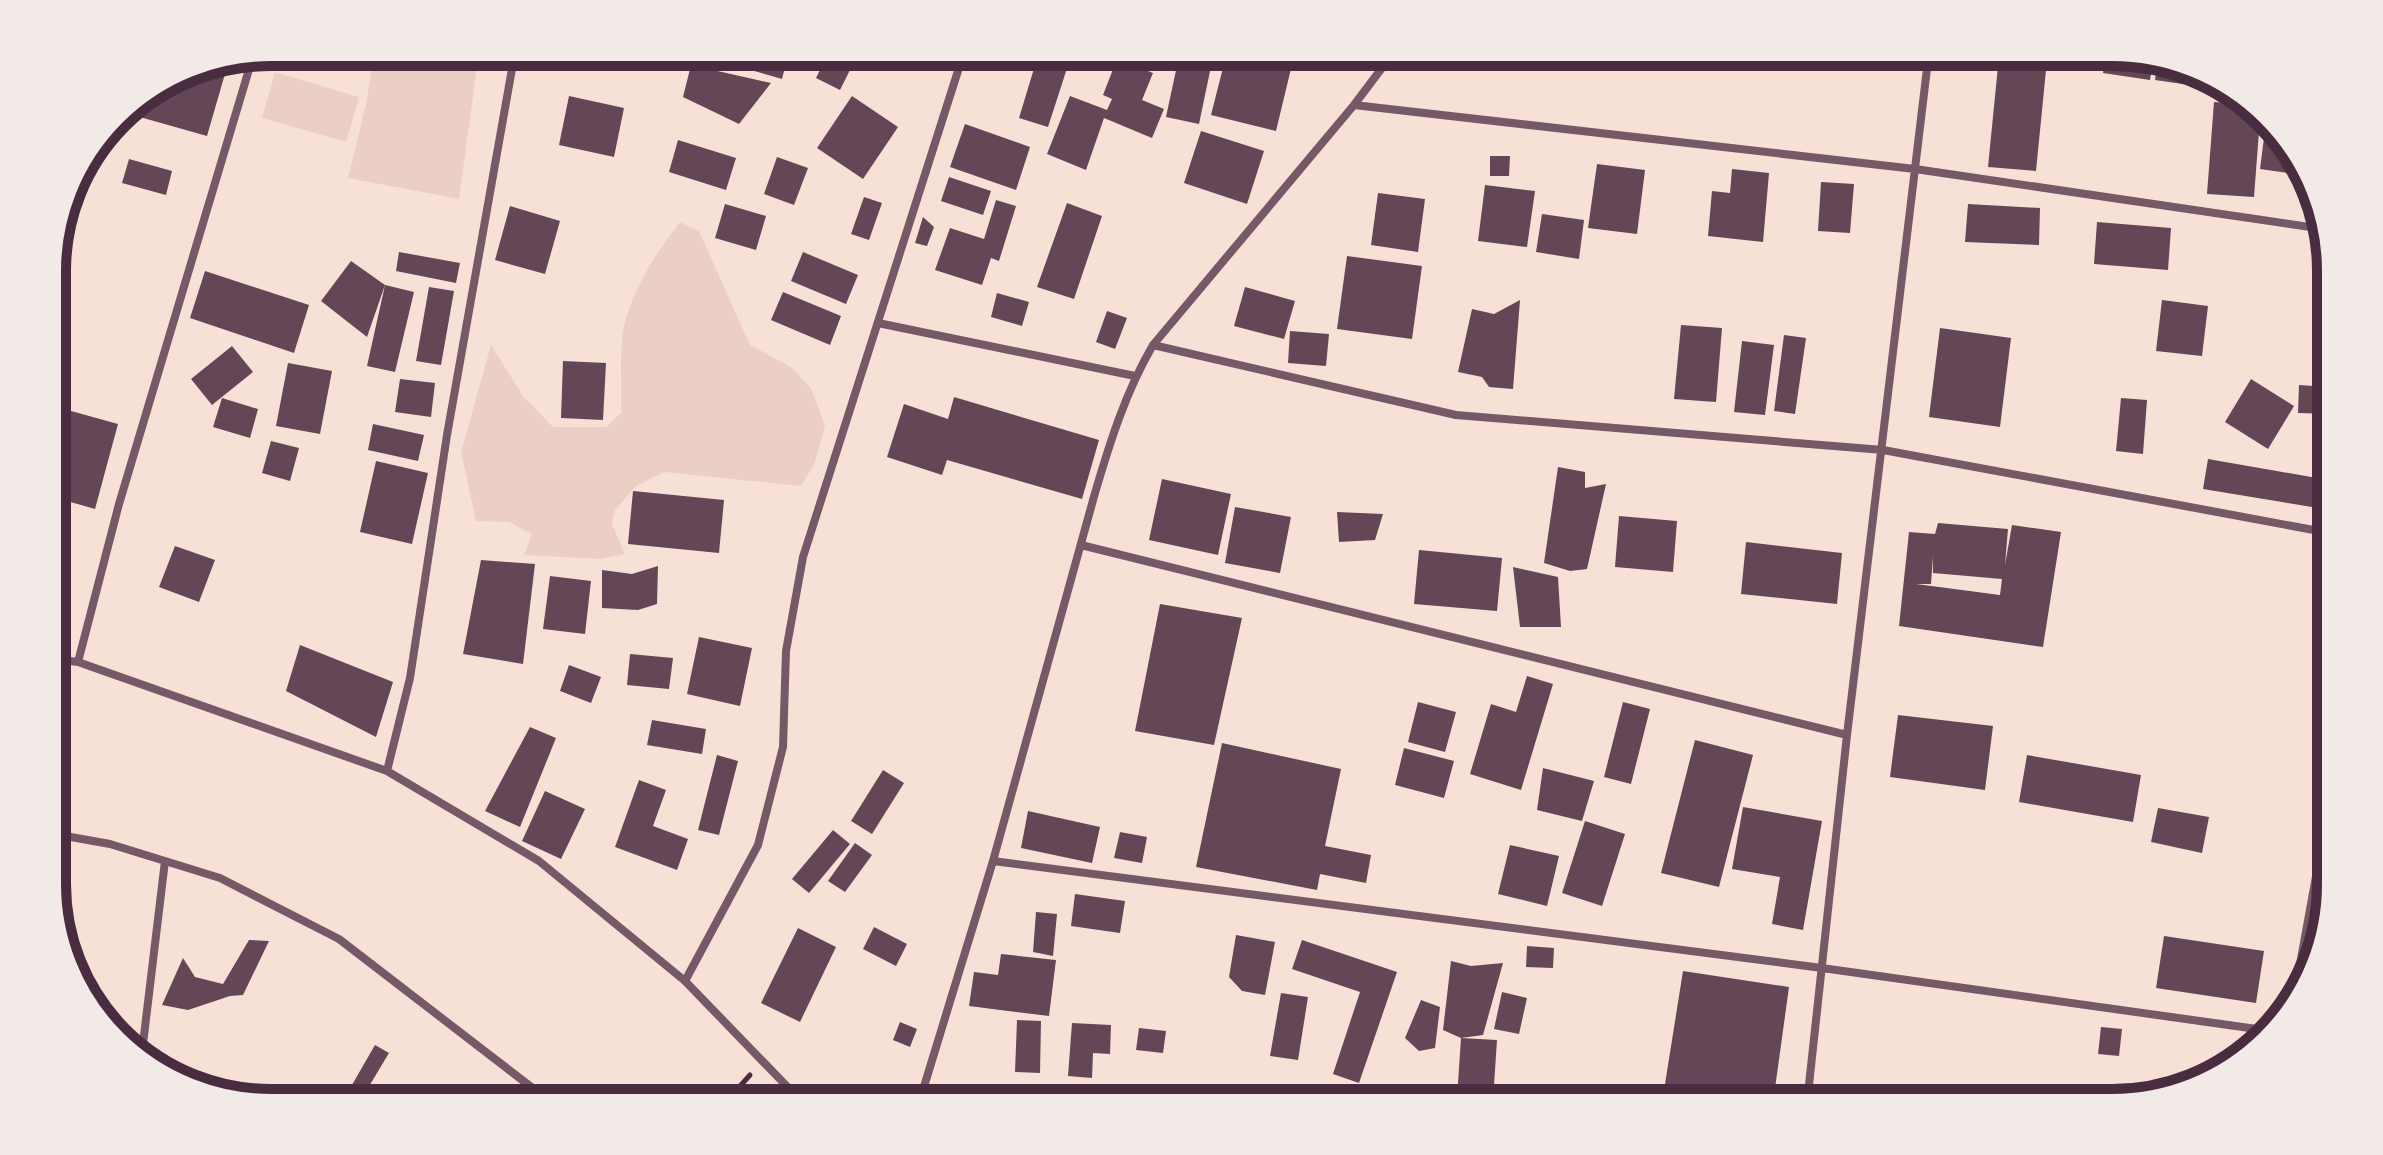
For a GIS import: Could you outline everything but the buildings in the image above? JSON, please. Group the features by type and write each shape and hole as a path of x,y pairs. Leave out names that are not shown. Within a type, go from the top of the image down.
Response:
{"street":[{"path":"387,771 410,678 447,435 513,66"},
{"path":"685,981 758,845 783,747 786,651 803,557 960,66"},
{"path":"923,1089 993,861 1111,438 1135,376 1153,345 1383,66"},
{"path":"1809,1089 1847,735 1927,66"},
{"path":"78,662 119,504 250,68"},
{"path":"1354,105 1915,169 2312,227"},
{"path":"878,323 1135,376"},
{"path":"1153,345 1456,415 1883,450 2317,531"},
{"path":"1081,545 1847,735"},
{"path":"66,661 78,662 387,771 539,861 685,981 790,1089"},
{"path":"66,836 110,844 220,878 339,939 534,1089"},
{"path":"143,1044 165,861"},
{"path":"993,861 1822,968 2257,1029"},
{"path":"2300,966 2317,871"}],"path":[{"path":"738,1089 764,1060"}],"shaded area":[{"path":"372,66 477,66 459,199 348,178"},
{"path":"275,72 359,97 346,142 262,118"},
{"path":"680,222 699,231 750,345 791,367 811,388 825,426 814,465 801,486 664,472 636,486 615,510 612,524 625,554 601,559 524,555 532,534 509,522 476,521 461,452 491,345 523,396 553,427 606,427 621,413 622,342 631,302 653,260"}]}
